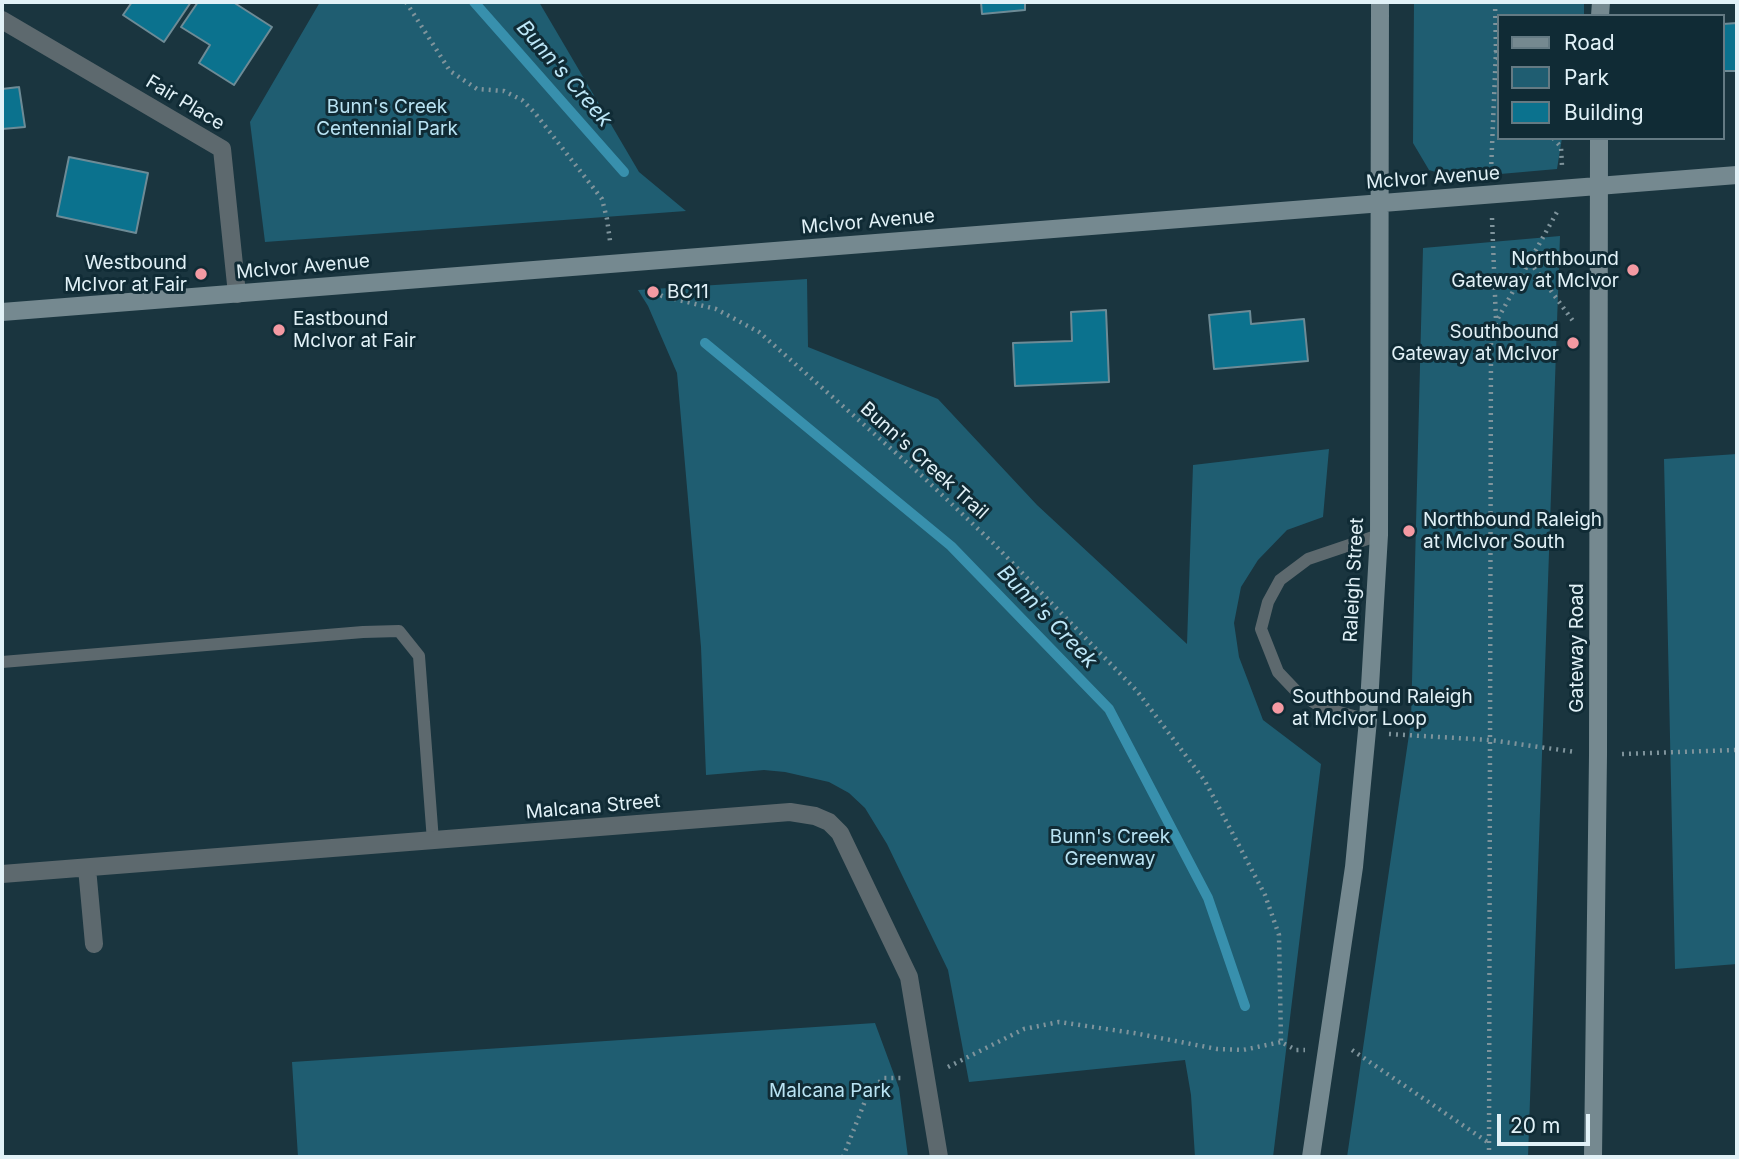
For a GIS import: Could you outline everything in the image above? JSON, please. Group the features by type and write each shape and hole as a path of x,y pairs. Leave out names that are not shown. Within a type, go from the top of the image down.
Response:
{"street":[{"name":"Raleigh Street","path":"1311,1157 1354,867 1368,727 1379,535 1380,2"},
{"name":"Fair Place","path":"2,20 222,149 237,294"},
{"name":"Gateway Road","path":"1592,1157 1598,755 1599,140"},
{"name":"McIvor Avenue","path":"2,312 1737,175"},
{"name":"Malcana Street","path":"2,874 790,812 815,816 828,822 840,834 909,977 939,1157"},
{"path":"87,868 94,944"}],"lane":[{"path":"1368,727 1321,707 1296,691 1278,672 1261,629 1268,602 1280,580 1308,559 1379,535"},
{"path":"2,662 399,631 419,656 433,841"}],"path":[{"name":"Bunn's Creek Trail","path":"406,2 450,71 477,89 504,91 522,100 535,113 602,199 610,246 662,296 716,309 759,332 922,476 993,543 1138,691 1205,781 1265,895 1279,935 1281,1042"},
{"path":"1495,2 1498,59"},
{"path":"1489,1157 1491,340 1496,322 1557,215"},
{"path":"1530,262 1573,320 1573,332"},
{"path":"1368,727 1598,755 1737,750"},
{"path":"843,1157 867,1096 883,1079 927,1077 1024,1029 1059,1022 1134,1032 1217,1049 1243,1050 1281,1042 1296,1050 1351,1049 1489,1143"}],"green space":[{"name":"Bunn's Creek Centennial Park","path":"320,2 539,2 639,172 686,211 265,242 250,122"},
{"path":"1414,2 1584,2 1584,14 1498,14 1498,140 1562,140 1557,169 1455,178 1429,170 1413,143"},
{"path":"1560,236 1528,1157 1347,1157 1411,721 1423,248"},
{"name":"Bunn's Creek Greenway","path":"807,279 808,347 938,399 1037,505 1187,644 1193,465 1329,449 1323,517 1287,530 1258,560 1241,587 1234,623 1239,657 1263,720 1321,764 1273,1157 1195,1157 1191,1095 1185,1060 969,1082 948,970 887,844 865,808 849,793 829,782 785,772 764,770 706,775 701,647 677,373 648,306 638,290"},
{"path":"1737,454 1737,964 1675,969 1664,459"},
{"name":"Malcana Park","path":"875,1023 899,1088 908,1157 298,1157 292,1062"}],"building":[{"path":"132,2 191,2 164,42 123,15"},
{"path":"198,2 233,2 272,27 234,85 199,63 210,45 181,27"},
{"path":"981,2 1025,2 1025,10 982,14"},
{"path":"1737,23 1737,71 1725,71 1725,24"},
{"path":"19,87 25,127 2,129 2,89"},
{"path":"69,157 148,173 136,233 57,216"},
{"path":"1106,310 1109,382 1015,386 1013,343 1072,341 1071,312"},
{"path":"1250,311 1251,324 1304,319 1308,361 1214,369 1209,315"}],"waterway":[{"name":"Bunn's Creek","path":"474,2 624,172"},
{"name":"Bunn's Creek","path":"705,343 951,546 1109,709 1208,898 1245,1006"}],"place":[{"name":"Northbound Gateway at McIvor","path":"1633,270"},
{"name":"Westbound McIvor at Fair","path":"201,274"},
{"name":"BC11","path":"653,292"},
{"name":"Eastbound McIvor at Fair","path":"279,330"},
{"name":"Southbound Gateway at McIvor","path":"1573,343"},
{"name":"Northbound Raleigh at McIvor South","path":"1409,531"},
{"name":"Southbound Raleigh at McIvor Loop","path":"1278,708"}]}
